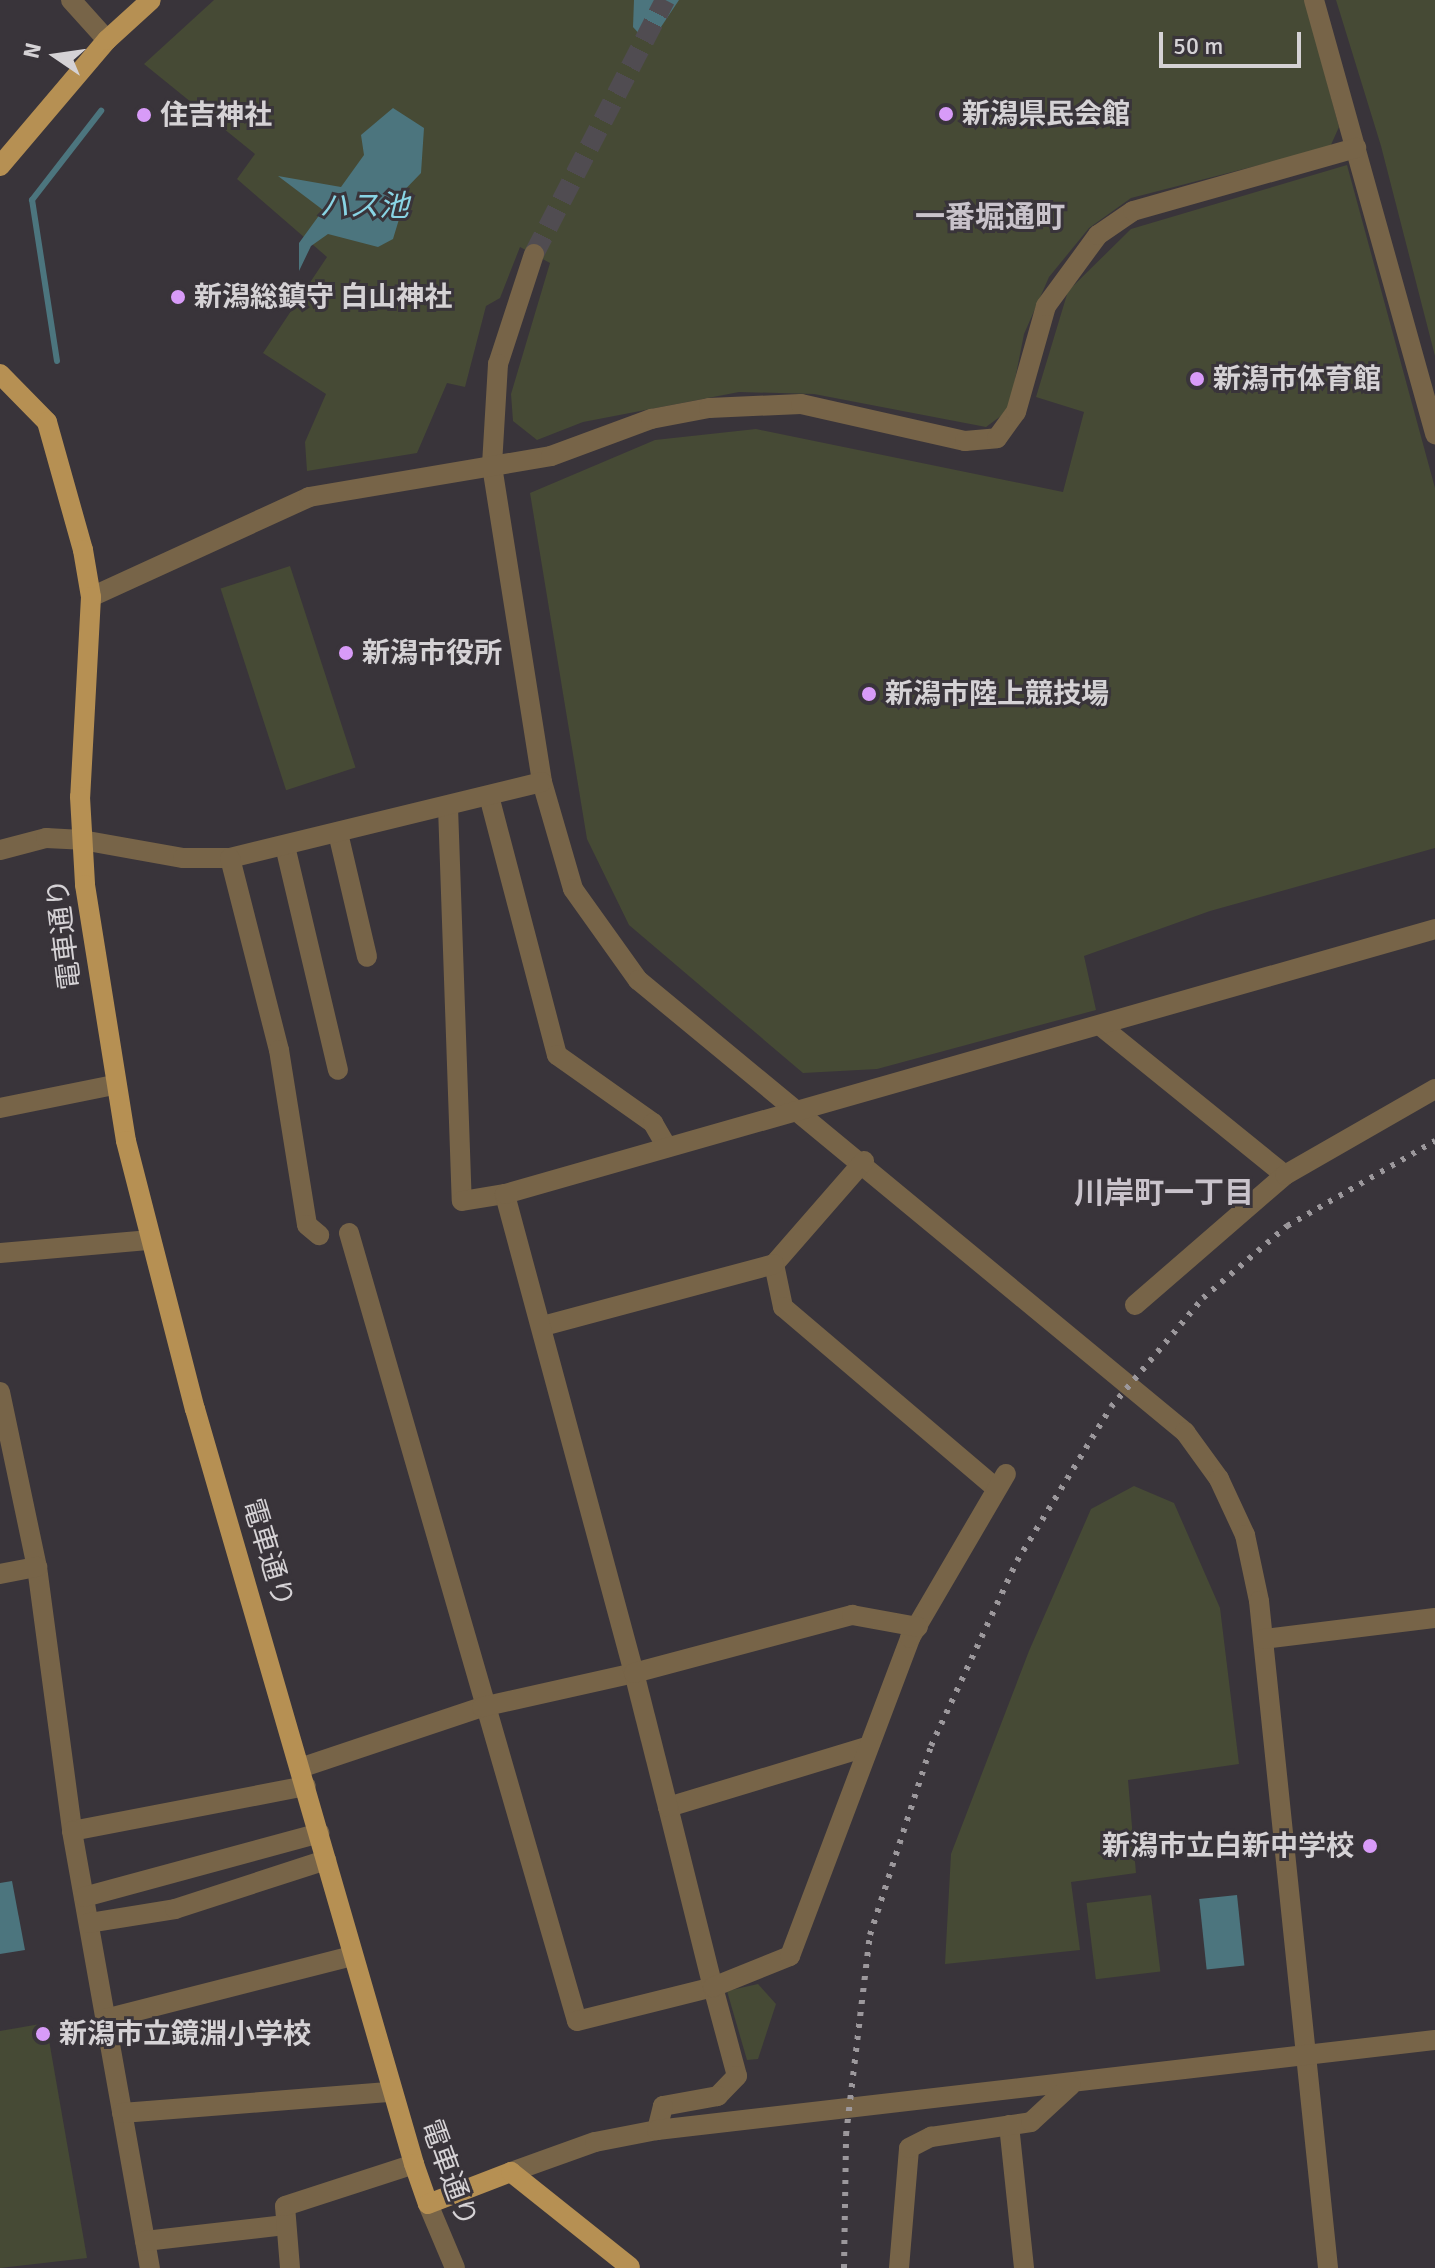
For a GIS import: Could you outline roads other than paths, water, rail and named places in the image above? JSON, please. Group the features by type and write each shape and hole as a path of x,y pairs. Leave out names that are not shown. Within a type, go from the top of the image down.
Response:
{"main road":[{"path":"0,166 107,40 151,0"},
{"name":"電車通り","path":"0,374 39,410 55,442 91,597 82,840 114,1085 150,1240 391,2092 428,2204"},
{"path":"428,2204 511,2172 630,2267"}],"street":[{"path":"71,0 107,40"},
{"path":"1314,0 1435,434"},
{"path":"91,597 309,497 384,479 551,456 651,419 739,403 801,404 976,443 997,438 1016,412 1046,306 1108,227 1133,211 1356,148"},
{"path":"534,254 498,364 492,466 542,782 573,889 609,945 638,980 803,1109 1198,1446 1245,1535 1264,1639 1328,2268"},
{"path":"0,850 46,838 82,840 183,858 230,858 542,782"},
{"path":"489,796 557,1055 653,1123 667,1147"},
{"path":"448,807 462,1201 505,1194 1102,1027 1435,929"},
{"path":"338,833 367,957"},
{"path":"285,846 338,1070"},
{"path":"230,858 279,1050 307,1225 319,1235"},
{"path":"1102,1027 1285,1175"},
{"path":"0,1108 114,1085"},
{"path":"1135,1305 1285,1175 1435,1089"},
{"path":"543,1326 774,1264 864,1161"},
{"path":"505,1194 543,1326 737,2076 718,2096 663,2106 657,2130"},
{"path":"349,1233 482,1707 577,2021 713,1987 790,1956 866,1747 918,1627 1001,1481 783,1307 774,1264"},
{"path":"0,1253 150,1240"},
{"path":"0,1392 37,1567 72,1831 150,2268"},
{"path":"0,1574 37,1567"},
{"path":"72,1831 303,1777 482,1707 634,1673 852,1615 918,1627"},
{"path":"1264,1639 1435,1618"},
{"path":"668,1807 866,1747"},
{"path":"84,1897 319,1833"},
{"path":"89,1923 175,1909 326,1860"},
{"path":"105,2019 352,1956"},
{"path":"511,2172 595,2142 657,2130 1071,2085 1435,2040"},
{"path":"899,2268 909,2148 1031,2122 1071,2085"},
{"path":"122,2113 391,2092"},
{"path":"1009,2125 1024,2268"},
{"path":"290,2268 285,2206 414,2164"},
{"name":"電車通り","path":"428,2204 450,2267"},
{"path":"145,2241 285,2225"}],"water":[{"path":"634,0 679,0 661,27 641,36 633,27"},
{"name":"ハス池","path":"393,108 424,128 421,173 394,201 400,216 393,239 378,247 328,234 311,246 299,271 299,243 323,210 278,176 341,187 364,155 361,135"},
{"path":"12,1881 25,1950 0,1954 0,1883"},
{"path":"1237,1895 1244,1966 1207,1970 1199,1899"}],"waterway":[{"path":"57,361 32,200 101,111"}],"tunnel":[{"path":"534,254 665,0"}],"railway":[{"path":"844,2268 846,2135 870,1935 931,1746 1017,1561 1111,1407 1203,1298 1287,1226 1435,1141"}],"place":[{"name":"新潟県民会館","path":"946,114"},
{"name":"住吉神社","path":"144,115"},
{"name":"新潟総鎮守 白山神社","path":"178,297"},
{"name":"新潟市体育館","path":"1197,379"},
{"name":"新潟市役所","path":"346,653"},
{"name":"新潟市陸上競技場","path":"869,694"},
{"name":"新潟市立白新中学校","path":"1370,1846"},
{"name":"新潟市立鏡淵小学校","path":"43,2034"}],"district":[{"name":"一番堀通町","path":"990,218"},
{"name":"川岸町一丁目","path":"1164,1194"}]}
